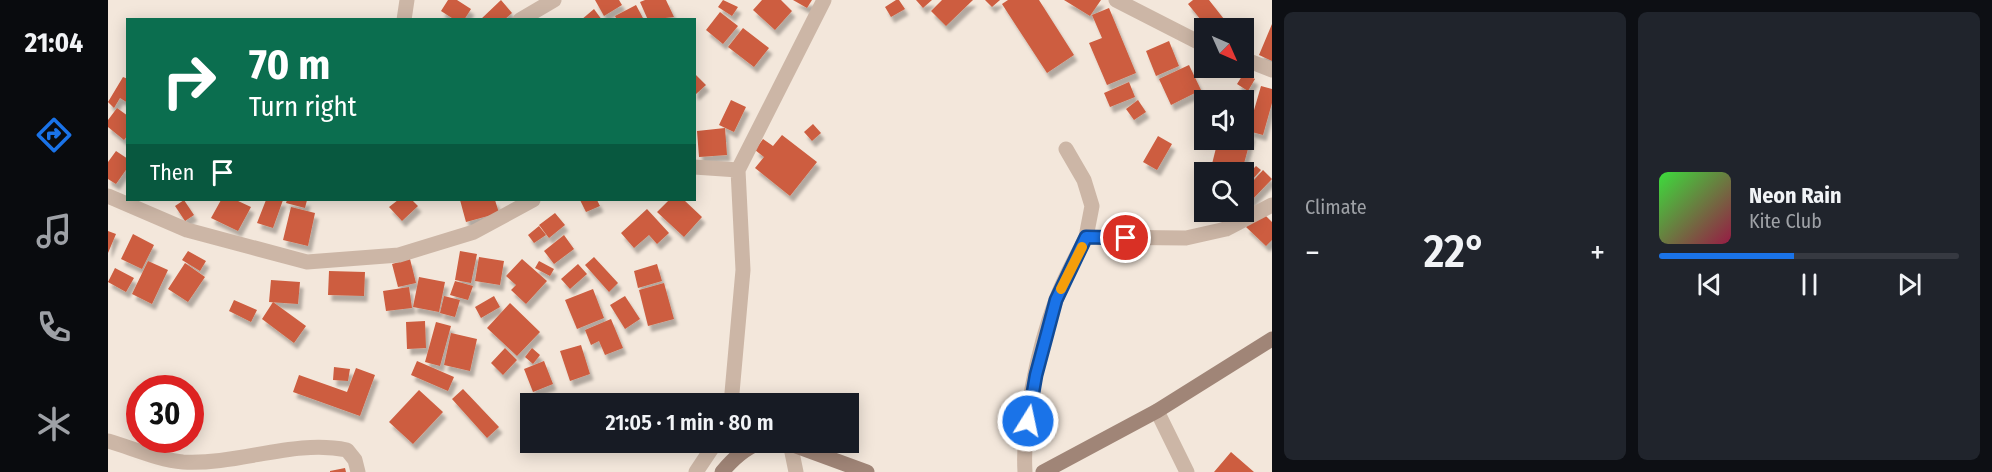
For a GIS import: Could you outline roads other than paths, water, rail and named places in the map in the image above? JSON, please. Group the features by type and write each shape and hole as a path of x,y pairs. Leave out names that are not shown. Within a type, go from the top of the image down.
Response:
{"street":[{"path":"404,18 407,0"},
{"path":"523,18 554,0"},
{"path":"732,393 743,270 738,171 824,0"},
{"path":"1116,0 1194,40"},
{"path":"1254,63 1272,70"},
{"path":"1025,472 1023,445 1036,375 1056,300 1086,237 1092,206 1084,180 1066,149"},
{"path":"696,167 738,171"},
{"path":"108,196 187,230 308,262 399,255 474,232 531,201"},
{"path":"1086,237 1186,238 1226,229 1272,205"},
{"path":"1043,472 1157,411 1272,339"},
{"path":"1157,411 1186,472"},
{"path":"108,441 182,462 244,459 323,445 347,450 355,460 358,472"},
{"path":"696,472 709,453"},
{"path":"722,472 742,453"},
{"path":"791,453 796,472"},
{"path":"815,453 867,472"}]}
